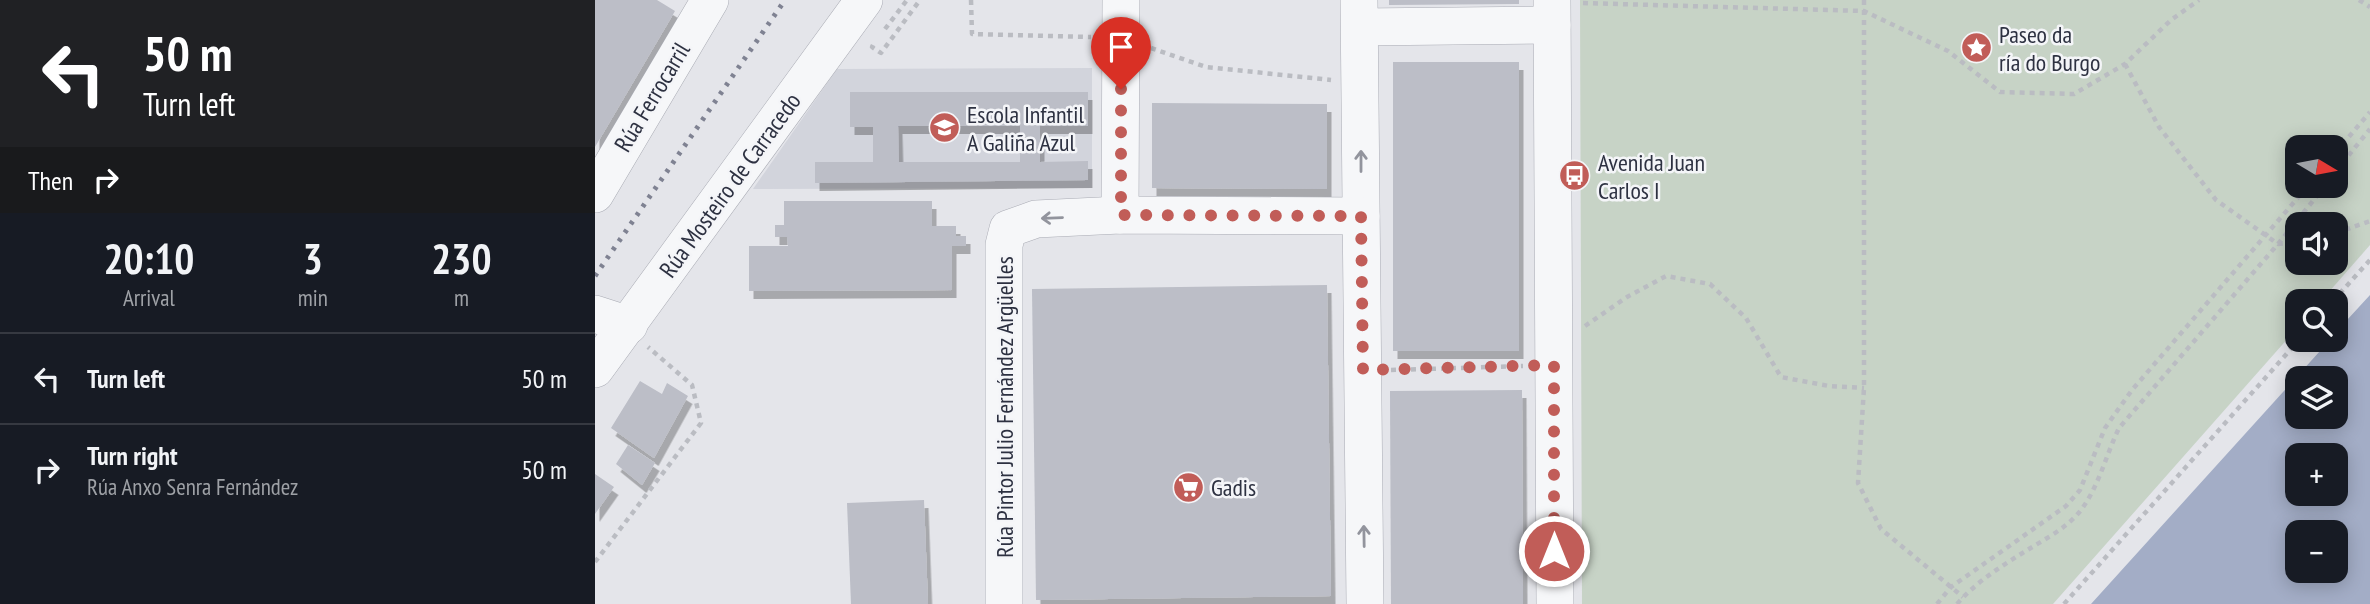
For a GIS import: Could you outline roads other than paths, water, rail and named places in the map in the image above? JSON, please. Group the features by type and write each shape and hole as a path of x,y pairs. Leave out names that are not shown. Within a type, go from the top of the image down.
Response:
{"street":[{"name":"Rúa Ferrocarril","path":"595,194 710,0"},
{"name":"Rúa Mosteiro de Carracedo","path":"595,369 612,320 864,0"},
{"path":"1121,0 1121,215"},
{"path":"1365,604 1360,14 1559,9 1554,365 1555,604"},
{"name":"Rúa Pintor Julio Fernández Argüelles","path":"1004,604 1004,245 1008,229 1036,219 1121,215 1361,216"}],"water":[{"path":"2370,295 2370,604 2091,604 2285,390 2285,429 2348,429 2348,366 2306,366 2319,352 2348,352 2348,319"}],"railway":[{"path":"595,276 785,0"}],"place":[{"name":"Paseo da ría do Burgo","path":"1976,48"},
{"name":"Escola Infantil A Galiña Azul","path":"944,128"},
{"name":"Avenida Juan Carlos I","path":"1575,176"},
{"name":"Gadis","path":"1188,487"}]}
